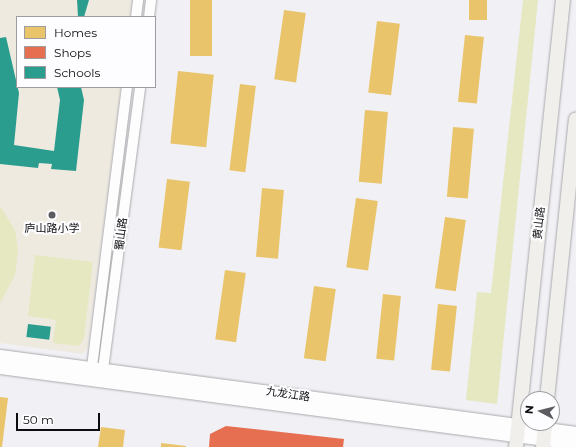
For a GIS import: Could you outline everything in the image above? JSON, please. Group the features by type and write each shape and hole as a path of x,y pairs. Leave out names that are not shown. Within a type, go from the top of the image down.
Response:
{"main road":[{"name":"黄山路","path":"517,436 563,0"},
{"path":"548,391 576,120"}],"street":[{"path":"136,16 138,0"},
{"path":"149,16 151,0"},
{"name":"蜀山路","path":"97,375 127,88"},
{"name":"蜀山路","path":"97,375 140,88"},
{"name":"九龙江路","path":"0,356 97,375 517,436 576,433"},
{"name":"九龙江路","path":"0,367 97,375"},
{"name":"九龙江路","path":"544,434 576,443"}],"shaded area":[{"name":"庐山路小学","path":"0,0 132,0 130,16 16,16 16,88 121,88 88,347 83,354 0,343"}],"green space":[{"path":"523,0 538,0 497,404 466,400 477,292 491,293"},
{"path":"0,206 15,230 18,250 15,275 0,303"},
{"path":"35,255 93,262 84,338 79,346 53,343 56,320 28,316"}],"building: Homes":[{"path":"190,0 212,0 212,56 190,56"},
{"path":"469,0 487,0 487,20 469,20"},
{"path":"284,10 306,13 296,82 274,79"},
{"path":"377,21 400,24 391,95 368,92"},
{"path":"465,35 484,37 477,104 458,102"},
{"path":"178,71 214,75 206,147 170,144"},
{"path":"240,84 256,86 245,172 229,170"},
{"path":"365,110 388,112 382,184 359,182"},
{"path":"453,127 474,129 468,199 447,197"},
{"path":"167,179 190,182 181,250 159,247"},
{"path":"262,188 284,190 278,259 256,257"},
{"path":"356,198 378,201 368,270 346,267"},
{"path":"445,217 466,220 456,291 435,288"},
{"path":"225,270 246,273 236,342 215,339"},
{"path":"314,286 336,289 326,361 304,358"},
{"path":"383,294 401,296 394,361 376,359"},
{"path":"438,304 457,306 450,372 431,370"},
{"path":"0,397 8,398 2,447 0,447"},
{"path":"101,427 125,430 123,447 98,447"},
{"path":"219,439 238,440 237,447 219,447"},
{"path":"161,443 186,446 186,447 161,447"}],"building: Shops":[{"path":"226,426 344,439 343,447 209,447 210,434"}],"building: Schools":[{"path":"77,0 89,0 84,16 78,16"},
{"path":"6,37 16,80 16,88 18,88 19,93 14,145 54,151 60,100 57,88 81,88 84,100 76,171 51,169 52,164 39,163 38,168 0,164 0,38"},
{"path":"28,324 51,327 49,340 26,337"}],"place":[{"name":"庐山路小学","path":"52,215"}]}
